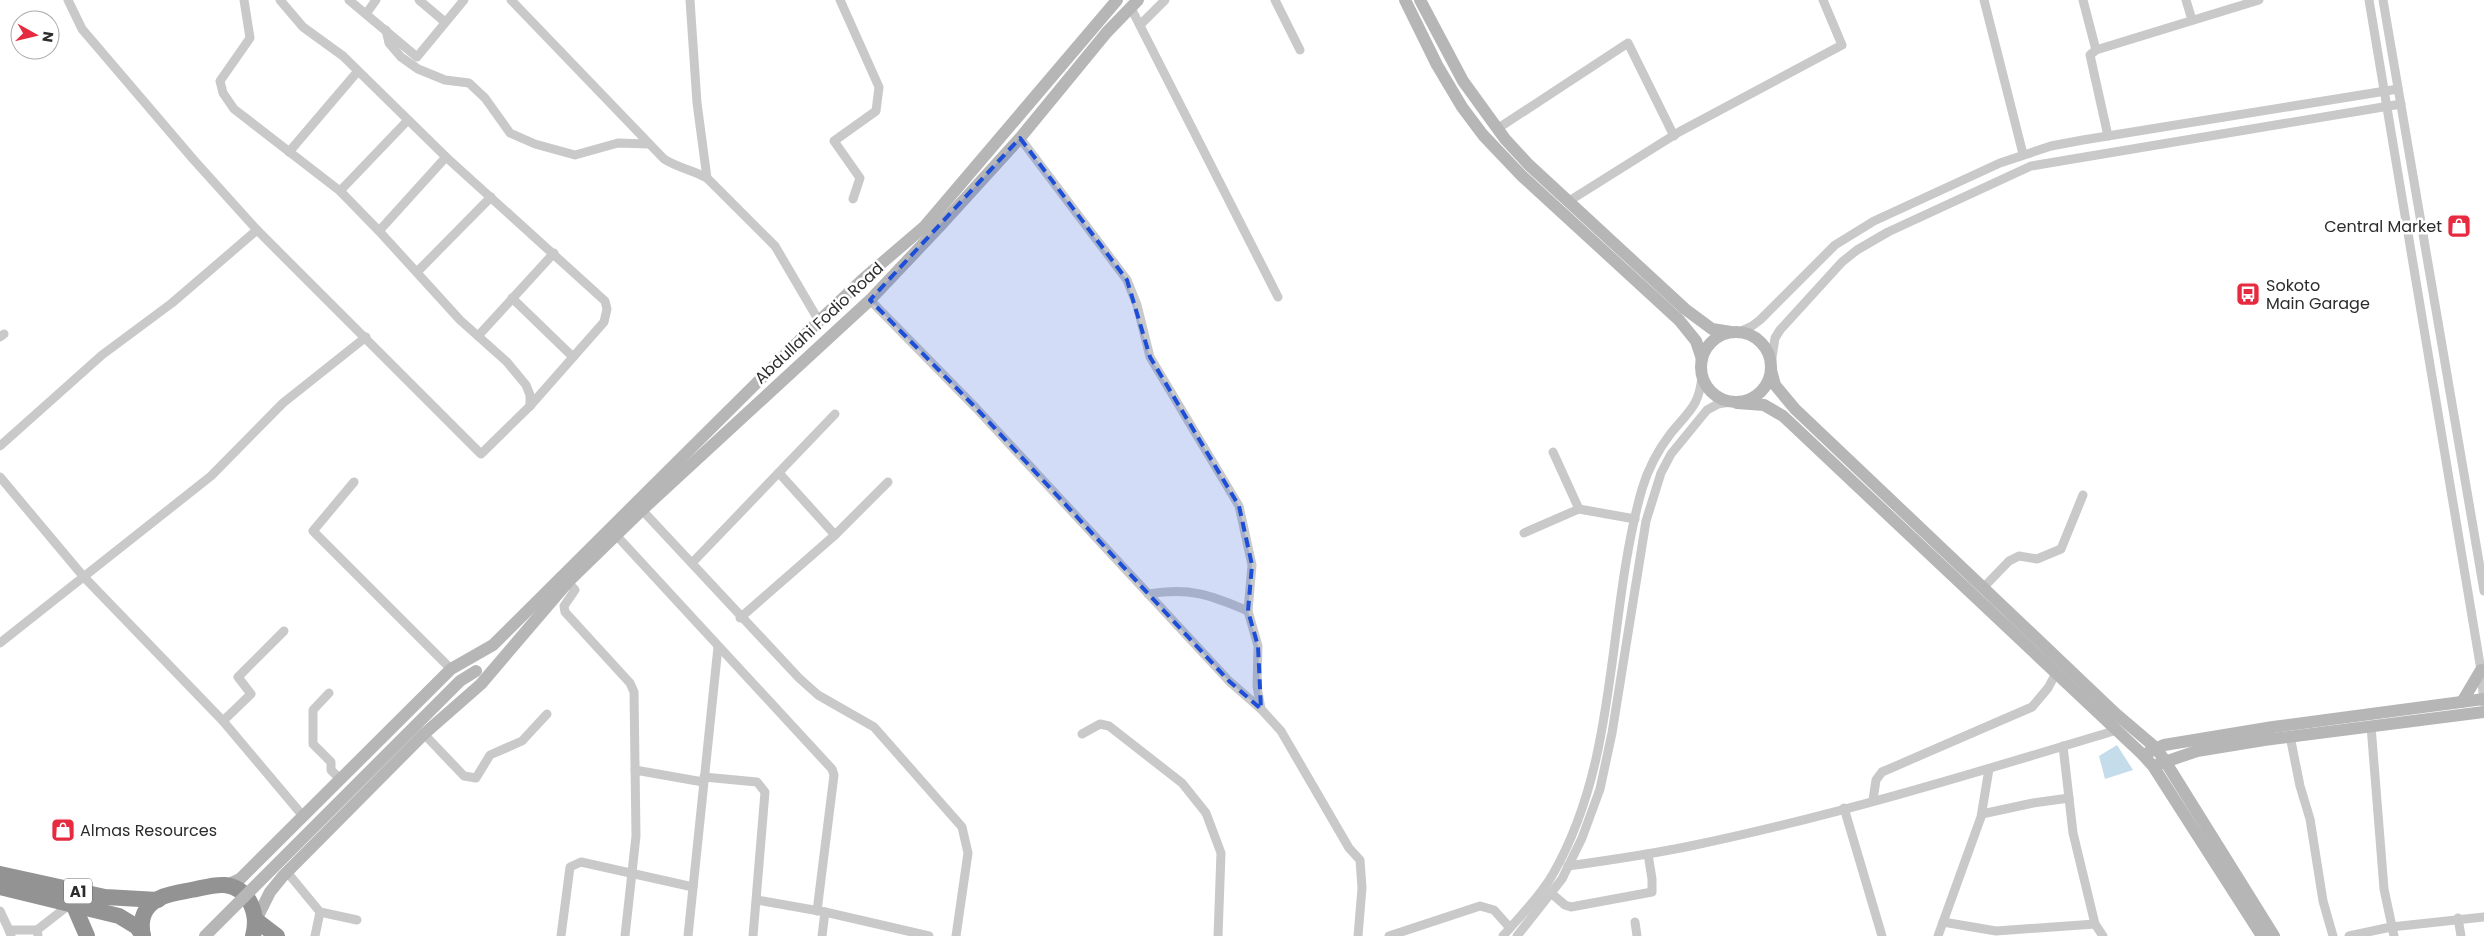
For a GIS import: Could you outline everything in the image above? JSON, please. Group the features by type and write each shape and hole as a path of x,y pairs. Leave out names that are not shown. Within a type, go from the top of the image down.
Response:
{"highway":[{"name":"A1","path":"0,874 105,897 158,900"},
{"path":"143,936 144,914 149,906 158,900 175,893 226,885 237,890 248,900 254,928 278,936"},
{"name":"A1","path":"0,887 121,917 137,927 143,936"},
{"path":"71,905 87,936"}],"main road":[{"name":"Abdullahi Fodio Road","path":"493,645 819,321 862,280 925,226 1117,0"},
{"path":"1405,0 1437,65 1462,107 1484,135 1522,176 1679,320 1696,341 1702,359 1702,375 1712,393 1734,402 1764,405 1783,416 2142,754 2153,766 2262,936"},
{"path":"1420,0 1463,82 1497,129 1529,165 1697,319 1712,330 1751,335 1761,342 1768,352 1775,385 1795,409 2108,706 2156,748 2274,936"},
{"name":"Abdullahi Fodio Road","path":"254,928 270,892 287,872 424,734 481,684 568,582 642,510 870,300 942,225 1020,138 1107,32 1135,4"},
{"path":"1702,359 1712,341 1735,332"},
{"path":"1734,402 1756,396 1764,389 1771,367"},
{"path":"226,885 240,879 451,669 493,645"},
{"path":"476,671 493,645"},
{"path":"205,936 460,681 505,654"},
{"path":"2462,702 2481,670"},
{"path":"2142,754 2164,745 2273,727 2484,699"},
{"path":"2153,766 2197,751 2290,736 2484,712"}],"street":[{"path":"68,0 82,29 193,159 257,230 313,289 366,337 423,398 481,454 530,406 604,322 607,314 607,305 603,297 492,196 446,157 343,56 303,27 280,0"},
{"path":"244,0 250,38 221,77 221,89 234,109 340,192 379,231 460,320 507,362 526,385 530,395 530,406"},
{"path":"349,0 418,57 464,0"},
{"path":"366,14 376,0"},
{"path":"419,0 445,22"},
{"path":"511,0 649,144 675,166 697,172 707,178 775,246 819,321"},
{"path":"690,0 697,103 707,178"},
{"path":"840,0 879,87 876,111 834,140 860,178 853,199"},
{"path":"1140,25 1165,0"},
{"path":"1275,0 1300,50"},
{"path":"1568,201 1674,136 1842,44 1823,0"},
{"path":"1984,0 2023,154"},
{"path":"2082,0 2096,50"},
{"path":"2186,0 2192,20"},
{"path":"2108,136 2090,55 2096,50 2259,0"},
{"path":"2368,0 2388,106 2481,670 2484,703"},
{"path":"2383,0 2484,591"},
{"path":"1135,4 1140,25 1278,297"},
{"path":"386,30 389,42 401,57 418,69 445,80 469,83 485,98 510,133 535,144 575,155 618,143 649,144"},
{"path":"1497,129 1628,43 1674,136"},
{"path":"289,152 358,71"},
{"path":"1735,332 1752,326 1760,320 1835,245 1861,228 1993,166 2023,154 2051,146 2108,136 2398,89"},
{"path":"1771,367 1775,338 1780,330 1842,262 1857,250 1888,232 2031,166 2401,104"},
{"path":"340,192 408,120"},
{"path":"1020,138 1127,280 1138,305 1150,357 1238,506 1252,565 1248,611 1250,624 1258,646 1257,686 1261,709"},
{"path":"379,231 446,157"},
{"path":"417,272 492,196"},
{"path":"0,446 102,355 172,304 257,230"},
{"path":"478,336 554,253"},
{"path":"512,298 573,357"},
{"path":"870,300 976,408 1229,681 1261,709 1281,731 1349,848 1360,860 1362,888 1358,936"},
{"path":"0,643 211,476 283,403 366,337"},
{"path":"1503,936 1553,874 1572,834 1590,786 1601,731 1635,519 1649,468 1671,433 1695,406 1701,389 1702,375"},
{"path":"1517,936 1552,894 1568,866 1591,813 1606,766 1646,521 1654,491 1671,454 1703,415 1712,406 1734,402"},
{"path":"692,563 835,414"},
{"path":"1553,452 1578,509"},
{"path":"779,473 834,536"},
{"path":"0,477 83,576 223,721 303,816"},
{"path":"354,482 313,532 451,669"},
{"path":"740,618 834,536 888,482"},
{"path":"1983,588 2009,561 2018,556 2037,559 2061,549 2083,495"},
{"path":"1524,533 1578,509 1635,519"},
{"path":"642,510 740,618 798,678 818,695 874,727 962,827 968,853 956,936"},
{"path":"616,535 718,647 824,758 832,769 834,775 821,912 822,936"},
{"path":"568,582 575,590 564,606 565,612 633,687 636,836 625,936"},
{"path":"1148,594 1171,590 1211,595 1248,611"},
{"path":"223,721 251,694 238,677 284,631"},
{"path":"688,936 718,647"},
{"path":"1873,800 1876,780 1882,772 2032,707 2048,688 2056,673"},
{"path":"329,693 312,710 313,744 331,762 331,770 340,779"},
{"path":"424,734 464,776 476,778 490,755 522,741 547,714"},
{"path":"1082,734 1100,724 1110,726 1182,783 1206,813 1220,853 1218,936"},
{"path":"2371,726 2384,889 2393,932"},
{"path":"1568,866 1648,854 1720,839 1989,769 2117,730"},
{"path":"2290,736 2300,786 2310,819 2323,901 2333,936"},
{"path":"2063,746 2073,833 2095,924 2103,936"},
{"path":"1938,936 1982,814 1989,769"},
{"path":"635,770 704,779 757,782 766,792 753,936"},
{"path":"1982,814 2032,803 2069,798"},
{"path":"1844,808 1882,936"},
{"path":"1552,894 1565,905 1571,907 1652,892 1648,854"},
{"path":"561,936 570,867 581,862 693,887"},
{"path":"287,872 320,912 357,920"},
{"path":"757,900 929,936"},
{"path":"0,911 10,933 37,933 71,905"},
{"path":"1389,936 1480,906 1494,910 1510,928"},
{"path":"315,936 320,912"},
{"path":"2349,936 2393,932 2458,918 2484,917"},
{"path":"2458,918 2461,936"},
{"path":"1635,922 1637,936"},
{"path":"1943,922 1996,932 2095,924"}],"highlighted area":[{"path":"1020,138 1127,280 1150,357 1239,506 1252,565 1248,611 1258,646 1261,709 1229,681 976,408 870,300"}],"water":[{"path":"2117,745 2133,770 2105,779 2099,756"}],"place":[{"name":"Central Market","path":"2459,226"},
{"name":"Sokoto Main Garage","path":"2248,294"},
{"name":"Almas Resources","path":"63,830"}]}
